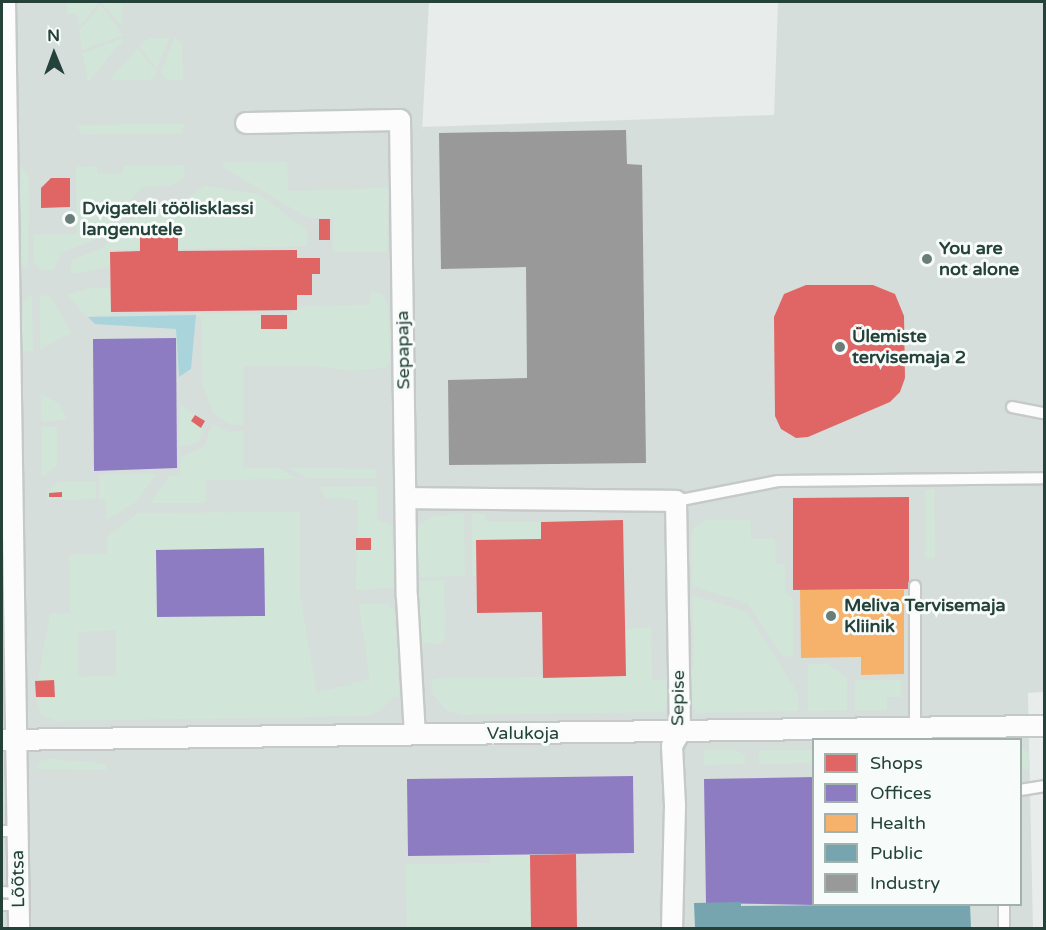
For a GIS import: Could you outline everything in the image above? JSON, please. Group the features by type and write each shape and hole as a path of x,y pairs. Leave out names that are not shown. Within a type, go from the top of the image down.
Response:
{"street":[{"name":"Lõõtsa","path":"5,2 10,899 19,928"},
{"name":"Sepapaja","path":"246,123 400,120 405,498 415,734"},
{"path":"405,498 676,501"},
{"name":"Sepise","path":"672,928 675,806 672,746 680,732 676,501"},
{"name":"Valukoja","path":"8,740 1044,726"}],"lane":[{"path":"1012,407 1044,414"},
{"path":"676,501 778,481 1044,478"},
{"path":"915,586 915,728"},
{"path":"1022,790 1044,786"},
{"path":"1004,906 1004,928"}],"shaded area":[{"path":"2,2 429,2 422,127 774,115 778,2 1044,2 1044,692 1028,693 1033,928 2,928"}],"green space":[{"path":"67,2 99,2 79,28 77,14 67,14"},
{"path":"122,2 123,27 102,3"},
{"path":"101,5 123,35 82,50 79,31"},
{"path":"175,37 182,44 183,80 167,80 161,73"},
{"path":"123,38 122,41 88,82 83,53"},
{"path":"148,38 169,38 157,68 139,47"},
{"path":"137,49 156,70 153,80 110,80"},
{"path":"184,124 182,133 82,134 76,125"},
{"path":"287,162 288,191 388,188 387,252 333,252 333,218 308,218 223,167 223,163"},
{"path":"185,165 184,177 170,186 142,187 96,239 61,253 53,271 42,270 34,263 34,235 77,234 76,167 97,166 98,174 123,173 123,166"},
{"path":"20,166 29,176 28,269 22,265"},
{"path":"204,186 259,194 307,231 307,246 179,249 179,233 139,234 139,249 110,250 110,267 70,274 72,260 103,248 122,226 162,202 183,202"},
{"path":"90,288 110,288 111,315 86,316 67,295"},
{"path":"371,292 383,295 388,304 390,360 386,367 355,371 308,365 243,366 243,425 230,424 213,413 203,384 202,319 195,313 261,315 262,329 287,329 287,315 303,307 370,305"},
{"path":"32,294 33,350 23,352 23,302"},
{"path":"40,295 50,296 71,333 40,349"},
{"path":"41,394 60,404 67,420 41,421"},
{"path":"180,405 195,415 191,421 200,428 205,421 199,442 180,447"},
{"path":"212,424 228,432 243,431 243,468 279,468 296,479 206,480 205,503 150,503 170,476 180,475 180,458 205,446"},
{"path":"42,427 57,427 57,465 42,477"},
{"path":"290,468 376,469 376,478 308,478"},
{"path":"156,474 136,502 107,519 106,499 99,499 99,475"},
{"path":"59,482 96,482 96,499 47,500 47,492"},
{"path":"377,486 377,520 391,525 394,587 356,590 358,500 326,498 319,487"},
{"path":"934,489 935,558 926,558 925,490"},
{"path":"300,512 300,597 317,693 370,679 359,604 388,604 395,611 399,698 394,696 380,711 367,716 58,721 41,715 36,697 55,697 54,681 38,681 50,614 70,613 69,555 107,554 107,537 138,513","holes":["264,548 265,616 157,617 156,550","116,630 116,675 78,677 77,632"]},
{"path":"464,513 465,576 416,577 416,532 421,523 433,517"},
{"path":"472,514 484,514 487,522 541,522 541,539 476,540 476,576 472,576"},
{"path":"707,520 750,520 751,539 775,539 776,564 785,565 785,593 793,598 793,657 782,656 748,603 692,586 691,540 694,528"},
{"path":"444,580 445,639 440,644 423,643 416,636 416,581"},
{"path":"692,595 747,612 798,694 798,711 697,713 688,699 688,672 694,668"},
{"path":"651,627 652,679 668,681 670,685 665,712 463,715 446,710 433,694 432,680 437,678 626,676 625,629"},
{"path":"808,664 827,664 847,678 847,710 808,711"},
{"path":"855,680 901,680 901,697 887,697 887,710 855,710"},
{"path":"1022,747 1029,755 1030,769 1022,769"},
{"path":"704,749 736,750 745,756 745,764 704,765"},
{"path":"759,750 812,750 812,763 759,764"},
{"path":"50,759 106,764 106,770 36,769 41,761"},
{"path":"490,855 530,855 531,928 407,928 405,864 490,863"}],"water":[{"path":"196,315 191,369 179,377 176,329 95,324 88,317"}],"building: Shops":[{"path":"51,178 70,178 70,207 41,208 41,188"},
{"path":"319,219 330,219 330,240 319,240"},
{"path":"178,235 178,251 297,250 297,258 320,258 320,274 312,274 312,295 297,295 297,310 111,312 110,252 140,251 140,236"},
{"name":"Ülemiste tervisemaja 2","path":"806,285 873,285 895,294 904,316 905,378 900,392 890,402 808,437 796,438 781,429 775,416 774,317 784,294"},
{"path":"261,315 287,315 287,329 261,329"},
{"path":"195,415 205,421 201,428 191,421"},
{"path":"62,492 62,497 49,497 49,493"},
{"path":"909,497 909,589 793,590 793,498"},
{"path":"623,520 626,676 543,678 542,612 477,613 476,540 541,539 541,522"},
{"path":"356,538 371,538 371,550 356,550"},
{"path":"54,680 55,697 36,697 35,681"},
{"path":"576,854 577,928 531,928 530,855"}],"building: Offices":[{"path":"176,338 177,468 94,471 93,339"},
{"path":"264,548 265,616 157,617 156,550"},
{"path":"633,776 634,853 408,856 407,779"},
{"path":"812,777 812,905 706,903 704,779"}],"building: Health":[{"path":"800,590 904,590 904,674 861,675 861,657 801,658"}],"building: Public":[{"path":"741,902 741,906 970,906 971,928 695,928 694,903"}],"building: Industry":[{"path":"626,130 627,164 642,165 646,463 449,465 448,380 527,378 526,267 441,269 439,133"}],"place":[{"name":"Dvigateli töölisklassi langenutele","path":"70,219"},
{"name":"You are not alone","path":"927,259"},
{"name":"Ülemiste tervisemaja 2","path":"840,347"},
{"name":"Meliva Tervisemaja Kliinik","path":"831,616"}]}
